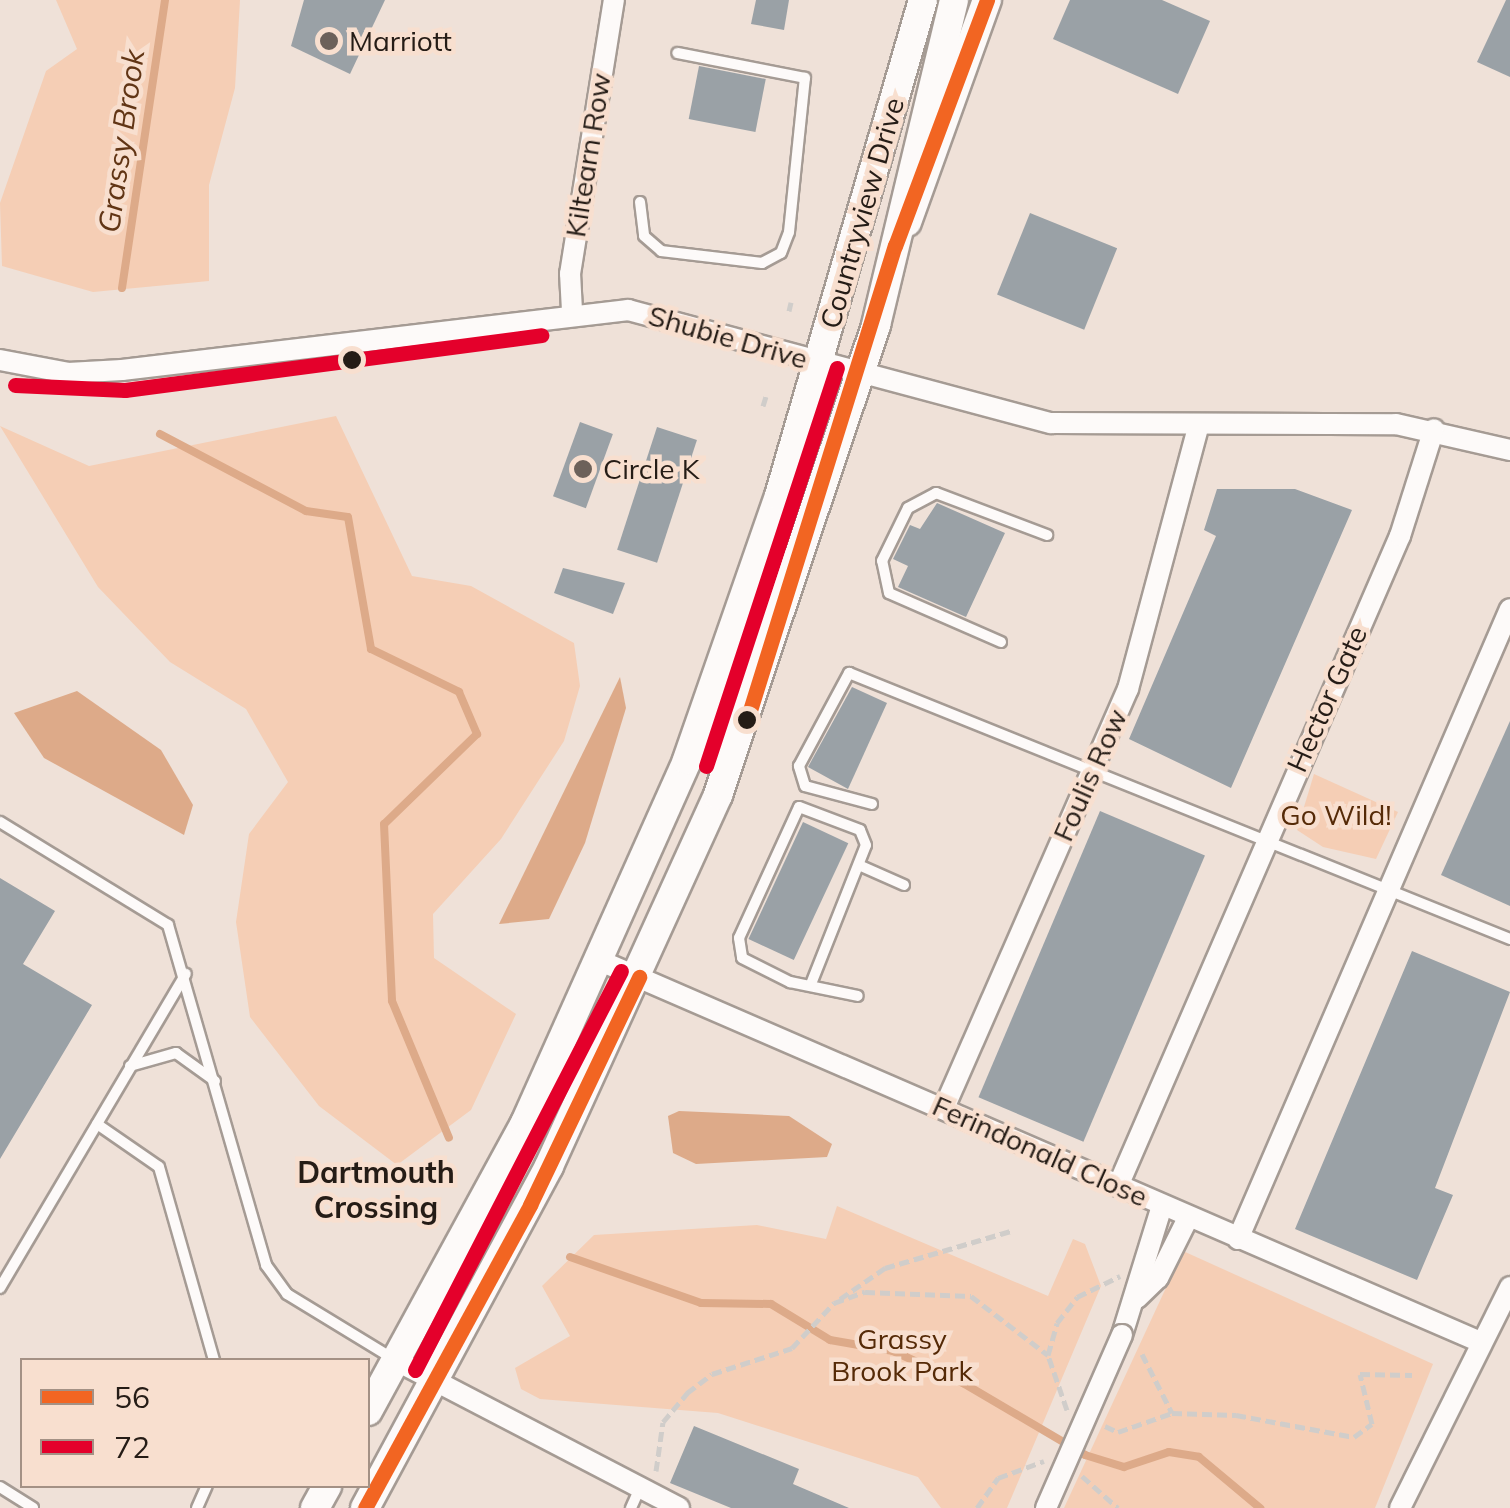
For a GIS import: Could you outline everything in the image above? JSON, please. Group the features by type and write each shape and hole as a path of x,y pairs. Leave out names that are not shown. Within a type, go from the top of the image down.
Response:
{"street":[{"name":"Kiltearn Row","path":"572,311 570,274 614,0"},
{"name":"Countryview Drive","path":"370,1408 603,962 720,672 818,362 923,0"},
{"name":"Countryview Drive","path":"365,1508 435,1381 640,978 756,694 860,376 954,0"},
{"path":"895,246 987,0"},
{"name":"Shubie Drive","path":"0,360 68,373 122,370 572,311 679,318 860,376 1052,423 1434,430 1510,450"},
{"name":"Foulis Row","path":"944,1108 1142,650 1198,428"},
{"name":"Hector Gate","path":"1118,1186 1400,536 1434,430"},
{"path":"1238,1239 1510,609"},
{"name":"Ferindonald Close","path":"603,962 1478,1341"},
{"path":"1046,1508 1137,1298 1162,1206"},
{"path":"1137,1298 1158,1278 1188,1218"},
{"path":"1400,1508 1478,1341 1510,1286"},
{"path":"397,1361 642,1494 679,1508"}],"lane":[{"path":"640,202 644,236 662,251 762,262 781,253 789,232 805,78 677,53"},
{"path":"1001,642 888,594 882,562 908,508 936,492 1047,535"},
{"path":"872,804 805,786 798,766 838,679 861,674 1090,774 1268,837 1510,939"},
{"path":"811,984 861,866 860,830 810,807 790,816 739,938 742,958 758,969 811,984 858,996"},
{"path":"0,822 168,926 222,1090 266,1265 286,1294 397,1361"},
{"path":"861,866 904,885"},
{"path":"0,1288 186,974"},
{"path":"129,1066 176,1053 203,1065 222,1090"},
{"path":"97,1124 158,1167 213,1358"},
{"path":"0,1487 33,1508"}],"path":[{"path":"789,311 791,302"},
{"path":"763,406 766,396"},
{"path":"642,1494 655,1443 686,1393 801,1338 816,1317 885,1268 1011,1231"},
{"path":"1079,1415 1053,1388 1048,1355 1077,1297 1123,1275"},
{"path":"834,1304 865,1292 946,1289 983,1304 1048,1355"},
{"path":"1142,1354 1172,1413"},
{"path":"1092,1420 1118,1432 1172,1413 1354,1437 1372,1424 1360,1374 1412,1375"}],"green space":[{"path":"56,0 240,0 235,88 209,185 209,281 93,292 2,266 0,203 46,71 77,49"},
{"path":"336,416 412,576 471,586 574,643 580,686 564,741 501,839 433,914 434,958 516,1014 471,1110 397,1165 319,1106 250,1017 236,922 249,834 288,782 246,709 170,662 98,587 0,426 89,466"},
{"name":"Go Wild!","path":"1314,774 1398,812 1376,859 1323,847 1297,830"},
{"name":"Grassy Brook Park","path":"837,1206 1048,1296 1073,1239 1085,1244 1101,1286 1007,1508 941,1508 918,1477 718,1413 540,1399 521,1389 515,1368 570,1336 542,1286 594,1235 757,1225 826,1239"},
{"path":"1183,1251 1433,1364 1375,1508 1064,1508"}],"shaded area":[{"path":"620,677 626,708 585,843 549,919 499,924"},
{"path":"77,691 161,750 193,805 184,835 44,758 14,713"},
{"path":"679,1111 789,1116 832,1144 827,1157 696,1164 673,1153 668,1116"}],"building":[{"name":"Marriott","path":"304,0 385,0 350,74 291,46"},
{"path":"756,0 789,0 784,30 751,24"},
{"path":"1070,0 1162,0 1210,21 1178,94 1053,39"},
{"path":"1506,0 1510,0 1510,77 1477,62"},
{"path":"699,66 766,79 755,132 689,119"},
{"path":"1030,213 1117,248 1084,330 997,295"},
{"name":"Circle K","path":"580,422 613,434 586,508 553,496"},
{"path":"657,427 697,440 657,563 617,550"},
{"path":"1217,489 1295,489 1352,510 1231,788 1129,739 1216,536 1204,530"},
{"path":"937,503 1005,533 966,617 898,587 908,566 893,559 910,525 920,529"},
{"path":"563,568 625,583 613,614 554,593"},
{"path":"852,687 887,703 848,789 808,767"},
{"path":"1510,721 1510,906 1441,875"},
{"path":"1100,811 1205,856 1083,1142 978,1097"},
{"path":"803,822 848,843 794,960 748,939"},
{"path":"0,878 55,911 23,964 92,1005 0,1159"},
{"path":"1412,951 1510,992 1435,1188 1453,1195 1417,1280 1295,1229"},
{"path":"694,1426 799,1469 793,1484 849,1508 731,1508 670,1483"}],"waterway":[{"name":"Grassy Brook","path":"122,288 165,0"},
{"name":"Grassy Brook","path":"160,434 306,511 348,517 371,649 459,692 477,734 384,824 392,1001 449,1138"},
{"name":"Grassy Brook","path":"570,1257 701,1303 771,1304 830,1340 893,1351 963,1383 1085,1455 1124,1467 1169,1452 1199,1457 1260,1508"}],"transit line":[{"name":"56","path":"747,720 895,246 987,0"},
{"name":"72","path":"15,385 125,390 541,335"},
{"name":"72","path":"706,766 837,368"},
{"name":"72","path":"415,1370 621,971"},
{"name":"56","path":"365,1508 530,1205 639,977"}],"place":[{"name":"Marriott","path":"329,41"},
{"name":"Circle K","path":"583,469"}],"district":[{"name":"Dartmouth Crossing","path":"376,1189"}]}
